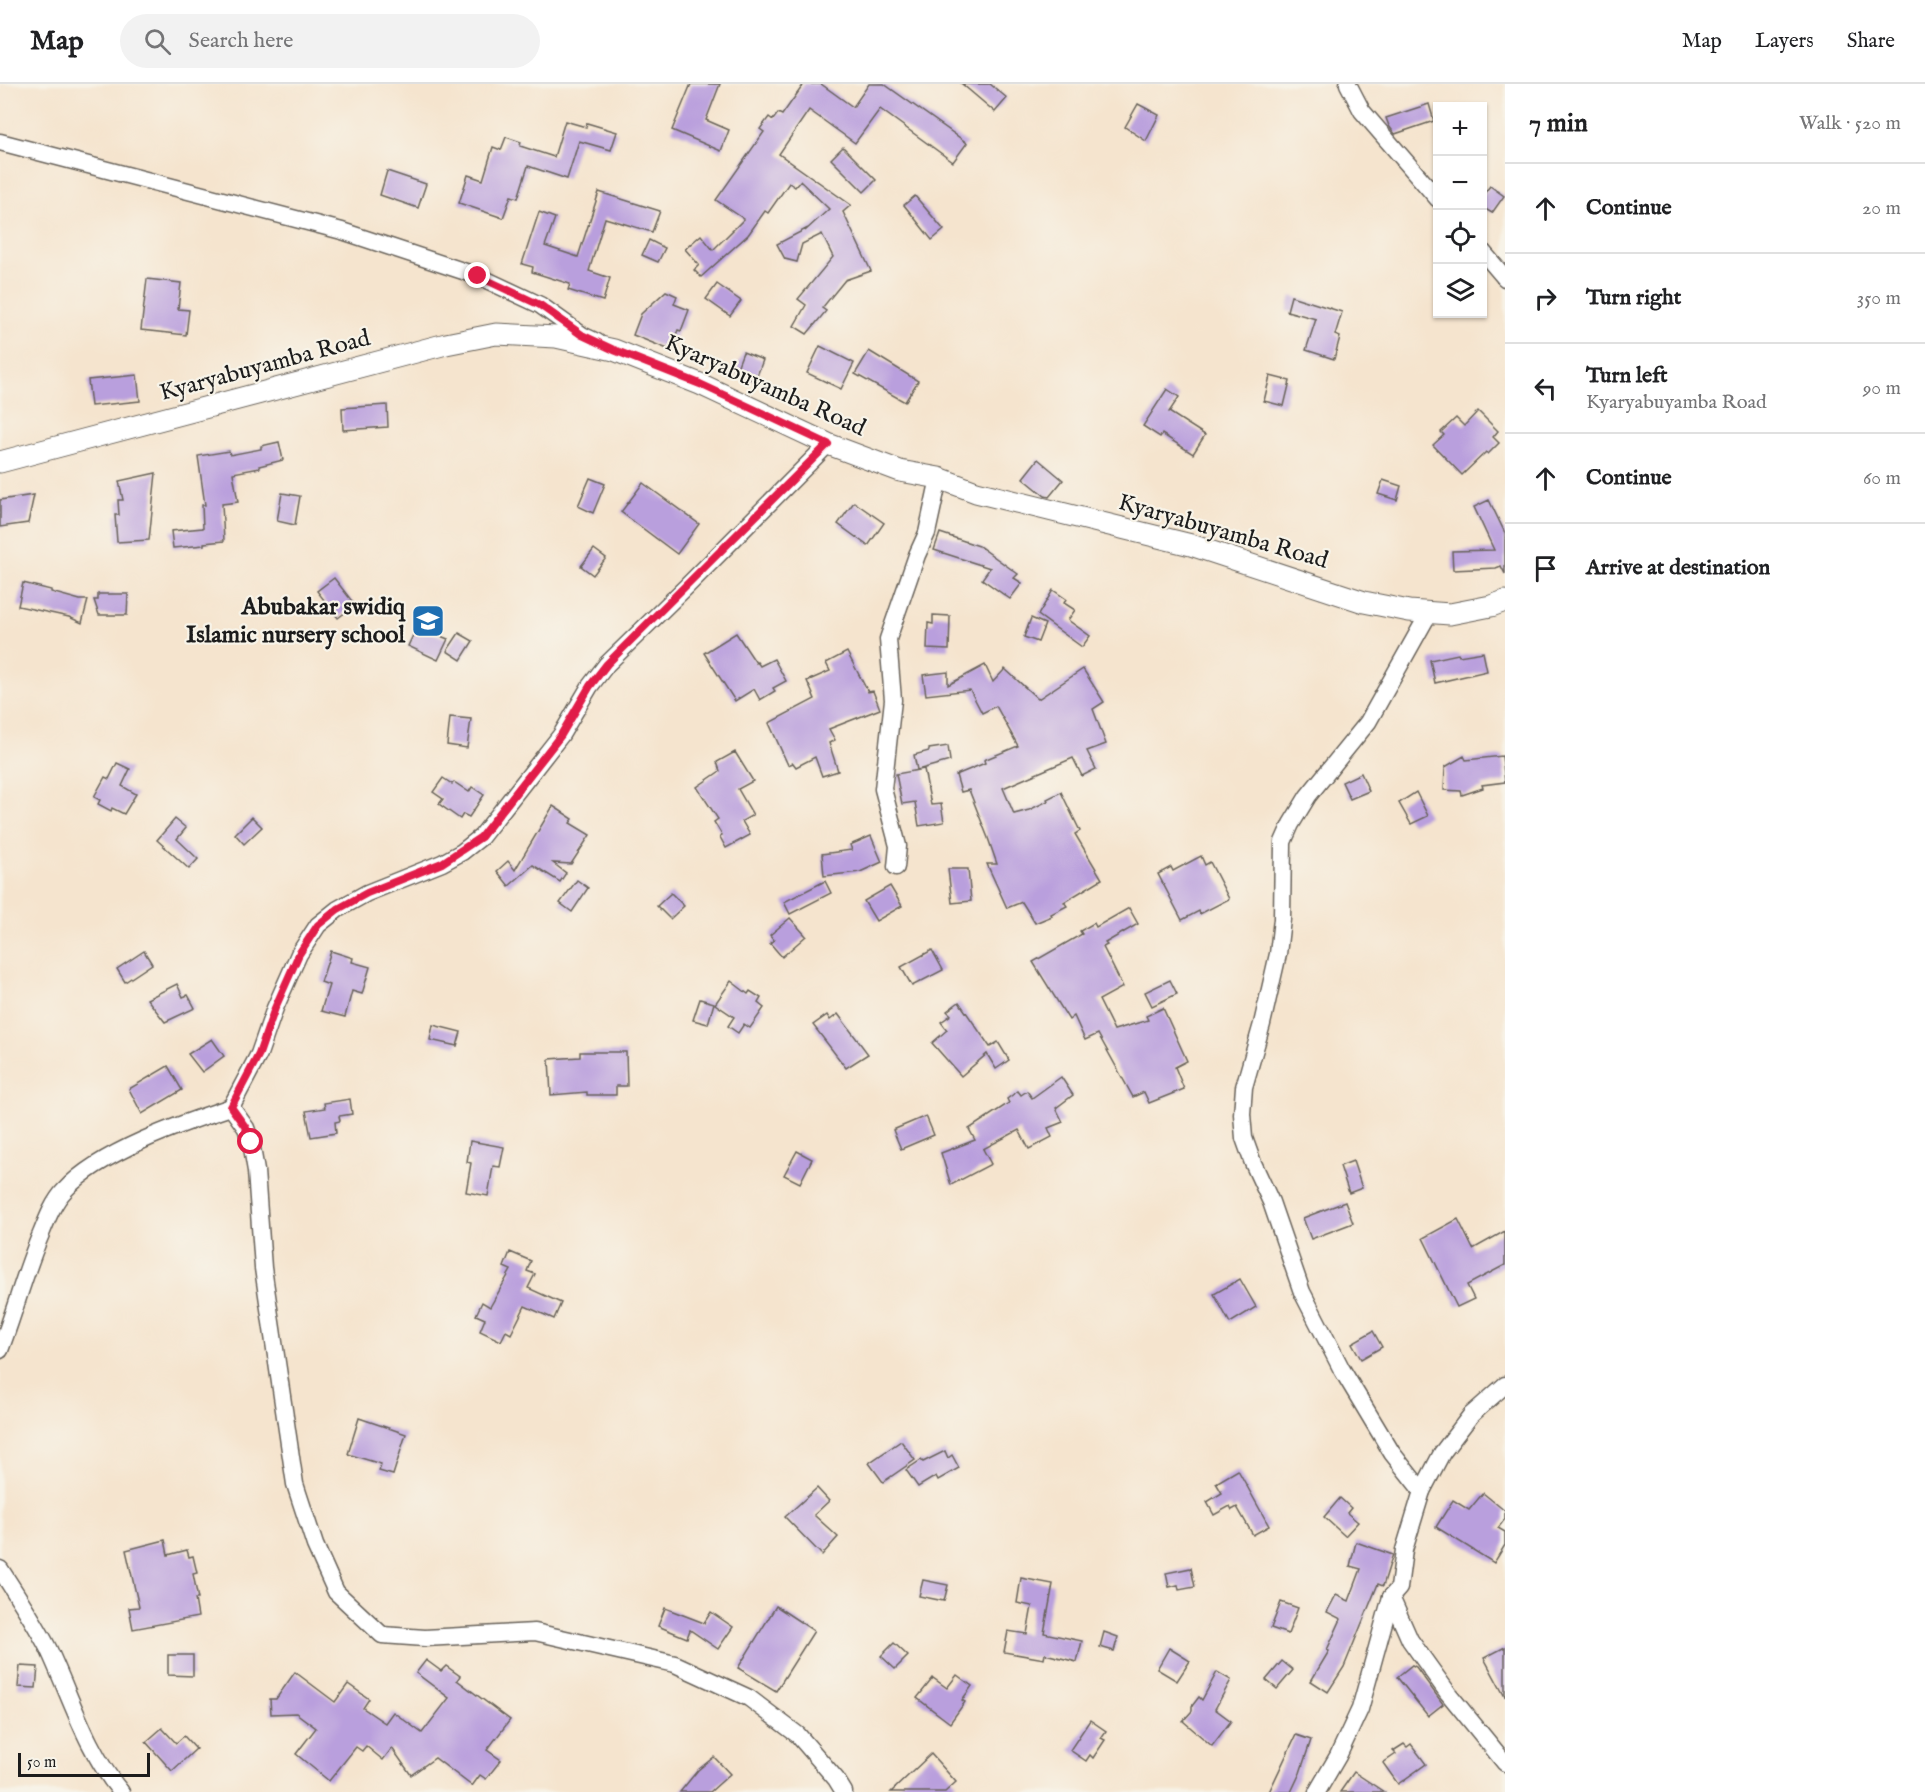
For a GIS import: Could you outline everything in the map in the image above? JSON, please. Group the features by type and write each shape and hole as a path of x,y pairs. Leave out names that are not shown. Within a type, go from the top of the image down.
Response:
{"street":[{"path":"1348,84 1362,111 1433,193"},
{"path":"0,142 342,231 478,276 540,305 582,335 614,350"},
{"path":"1487,257 1505,278"},
{"name":"Kyaryabuyamba Road","path":"0,462 446,344 496,334 556,337 614,350 700,384 828,444 900,471 939,478 976,492 1191,545 1364,602 1409,611 1450,614 1505,601"},
{"path":"0,1350 33,1254 49,1215 64,1190 86,1171 113,1156 184,1123 231,1107 259,1054 275,1008 299,954 318,925 338,909 367,893 442,863 481,837 561,735 590,686 607,664 828,444"},
{"path":"896,867 898,846 883,789 893,700 888,639 927,532 939,478"},
{"path":"1422,1491 1392,1453 1341,1368 1302,1292 1271,1202 1252,1163 1244,1138 1242,1114 1244,1087 1262,1024 1278,954 1282,919 1283,842 1290,824 1308,796 1368,722 1429,613"},
{"path":"231,1107 246,1128 253,1152 263,1268 295,1484 315,1545 336,1592 382,1635 425,1638 535,1632 675,1664 749,1698 798,1734 836,1779 844,1792"},
{"path":"1317,1792 1338,1756 1360,1709 1391,1597 1399,1588 1404,1550 1422,1491 1442,1453 1471,1415 1505,1385"},
{"path":"0,1569 38,1628 100,1764 121,1792"},
{"path":"1391,1597 1410,1640 1448,1693 1505,1763"}],"building":[{"path":"691,84 720,84 706,120 729,130 721,151 672,130"},
{"path":"804,84 821,84 853,107 869,84 884,84 967,143 953,162 880,109 855,143 809,110 779,154 851,205 843,212 871,271 845,280 822,308 826,311 807,334 794,326 806,305 798,299 833,257 822,234 802,244 797,262 785,259 777,244 806,229 805,231 829,209 800,181 795,187 789,183 768,213 765,211 748,235 701,277 694,270 699,265 685,249 701,235 713,250 744,219 716,200 764,132 760,129 769,117 773,120 778,113 782,115"},
{"path":"962,84 990,84 1007,98 995,112"},
{"path":"1138,104 1159,115 1146,141 1125,127"},
{"path":"1429,104 1433,121 1395,134 1386,118"},
{"path":"565,121 586,127 587,123 617,132 611,150 579,141 567,179 528,166 518,198 511,196 503,218 459,203 468,175 483,180 493,147 501,150 506,137 521,142 520,146 554,157"},
{"path":"843,147 876,180 864,192 831,159"},
{"path":"387,171 426,184 418,208 380,195"},
{"path":"1490,186 1504,196 1492,213 1487,210 1487,190"},
{"path":"599,192 660,211 652,232 605,218 589,271 610,278 603,301 568,290 570,284 532,272 533,267 522,264 539,212 555,218 545,246 578,257"},
{"path":"915,196 944,230 932,240 904,205"},
{"path":"649,240 665,248 658,262 642,255"},
{"path":"147,279 181,283 178,309 189,310 186,335 141,330"},
{"path":"717,284 741,301 730,316 706,299"},
{"path":"666,291 677,296 674,304 689,310 670,350 633,335 641,314"},
{"path":"1291,296 1342,312 1335,335 1340,337 1334,359 1306,350 1316,319 1287,311"},
{"path":"820,346 854,363 841,389 807,373"},
{"path":"869,351 918,381 905,402 855,374"},
{"path":"743,352 763,360 755,381 735,373"},
{"path":"137,375 140,401 91,406 88,380"},
{"path":"1270,376 1290,381 1284,406 1264,401"},
{"path":"1167,389 1179,397 1169,412 1205,435 1193,454 1162,434 1160,437 1143,426"},
{"path":"387,405 388,427 343,430 342,408"},
{"path":"1478,411 1498,431 1493,437 1499,443 1462,475 1433,445 1444,435 1441,432 1456,418 1464,426"},
{"path":"279,442 283,460 259,466 260,468 233,473 238,502 222,504 224,541 173,548 171,531 203,528 202,505 205,505 198,456 229,451 230,455 261,449 261,446"},
{"path":"1038,459 1063,480 1049,497 1023,478"},
{"path":"156,473 149,540 117,542 115,515 119,515 118,500 123,500 119,481"},
{"path":"590,478 605,484 593,513 578,506"},
{"path":"1383,480 1401,486 1397,500 1378,494"},
{"path":"643,483 699,524 677,554 621,512"},
{"path":"282,493 300,496 295,525 277,521"},
{"path":"34,495 28,523 0,527 0,500"},
{"path":"1489,500 1505,533 1505,574 1501,566 1453,570 1452,551 1494,550 1474,507"},
{"path":"854,502 884,523 868,546 838,524"},
{"path":"940,533 979,546 1018,574 1014,578 1022,583 1010,599 982,579 990,568 934,550"},
{"path":"594,549 606,558 593,575 581,566"},
{"path":"334,578 355,605 338,618 317,591"},
{"path":"23,583 80,600 88,600 82,623 69,617 18,606"},
{"path":"1053,590 1066,599 1064,603 1075,610 1068,620 1090,636 1082,647 1038,615"},
{"path":"98,594 128,594 127,615 99,615 94,600 98,600"},
{"path":"933,615 950,616 949,650 927,649 928,623 933,624"},
{"path":"1031,618 1045,624 1038,642 1024,637"},
{"path":"417,627 448,639 438,660 408,646"},
{"path":"459,633 473,641 461,660 447,651"},
{"path":"736,633 756,663 760,666 774,659 786,681 773,688 775,691 760,700 754,689 735,701 704,653"},
{"path":"847,652 868,692 873,691 880,709 829,729 835,740 829,743 838,771 822,776 815,757 796,767 793,763 788,765 769,723 815,699 807,681 830,671 826,663"},
{"path":"1483,652 1487,671 1435,683 1430,660"},
{"path":"985,665 993,682 1005,669 1038,699 1083,669 1104,702 1093,709 1106,744 1087,751 1096,769 1082,776 1073,758 1003,788 1014,814 1029,810 1061,792 1080,831 1075,834 1102,879 1064,902 1067,906 1051,914 1052,916 1035,923 1022,902 1007,908 987,864 997,864 988,838 969,790 961,792 956,775 1018,746 996,706 982,713 970,690 926,695 923,675 948,672 948,685"},
{"path":"450,717 471,719 467,748 447,745"},
{"path":"948,746 950,761 917,770 914,755 929,751 929,749"},
{"path":"735,752 753,781 738,789 753,815 742,821 750,835 726,848 720,837 722,835 714,822 718,819 697,787 720,771 717,762"},
{"path":"1464,756 1466,760 1502,756 1505,782 1482,785 1483,788 1462,795 1461,791 1444,790 1445,767"},
{"path":"117,763 130,769 122,786 136,794 124,814 112,808 111,811 98,804 100,800 94,797 105,777 109,779"},
{"path":"924,769 931,805 941,804 944,822 919,826 915,802 902,804 896,774"},
{"path":"1361,773 1369,791 1350,799 1342,782"},
{"path":"443,778 469,792 472,787 484,795 469,817 463,814 460,819 439,804 443,799 433,792"},
{"path":"1416,792 1428,816 1411,824 1399,803"},
{"path":"553,806 573,819 570,823 590,835 571,864 553,863 566,873 560,882 533,865 509,886 497,871 508,861 515,870"},
{"path":"252,817 262,827 244,844 235,834"},
{"path":"175,819 186,828 177,839 198,859 189,869 157,840"},
{"path":"871,836 882,862 860,872 824,876 822,854 852,850 850,845"},
{"path":"1201,856 1205,865 1210,862 1229,899 1200,914 1199,911 1182,920 1158,874 1171,867 1173,871"},
{"path":"948,869 968,869 971,901 952,903"},
{"path":"577,880 588,888 572,912 560,903"},
{"path":"825,881 831,893 790,914 784,902"},
{"path":"890,886 902,906 876,921 864,901"},
{"path":"671,893 684,906 670,919 657,906"},
{"path":"1129,908 1138,924 1105,943 1107,945 1103,947 1123,987 1099,1000 1114,1030 1148,1020 1146,1016 1163,1008 1187,1061 1175,1067 1184,1089 1149,1103 1144,1092 1133,1097 1098,1034 1085,1040 1074,1016 1069,1020 1033,962 1082,934 1080,931 1094,923 1096,927"},
{"path":"790,918 806,936 782,957 770,943 774,940 770,935"},
{"path":"932,950 943,970 912,986 901,967"},
{"path":"144,951 152,964 125,982 117,969"},
{"path":"331,951 353,958 352,962 370,967 362,994 352,991 345,1017 321,1011 329,985 321,982"},
{"path":"1170,980 1177,994 1152,1006 1145,992"},
{"path":"731,981 748,994 750,991 761,998 758,1003 764,1008 750,1028 744,1024 738,1033 728,1026 734,1017 715,1004"},
{"path":"177,984 183,997 188,995 195,1008 165,1022 147,999"},
{"path":"700,999 714,1003 708,1024 693,1020"},
{"path":"959,1002 990,1047 998,1042 1009,1060 996,1069 987,1054 961,1076 932,1043 947,1030 941,1022 951,1015 947,1011"},
{"path":"838,1014 868,1054 846,1068 813,1025 827,1015 830,1020"},
{"path":"433,1025 461,1032 457,1046 430,1040"},
{"path":"212,1039 224,1056 202,1072 188,1054"},
{"path":"580,1052 626,1052 627,1086 616,1086 616,1095 587,1095 587,1092 551,1095 549,1059 580,1057"},
{"path":"168,1066 182,1090 142,1114 129,1089"},
{"path":"1061,1077 1073,1095 1056,1108 1063,1122 1048,1128 1052,1137 1029,1149 1019,1130 983,1149 991,1164 951,1185 941,1153 975,1140 969,1129 1009,1103 1007,1099 1018,1091 1021,1095 1027,1091 1032,1098"},
{"path":"350,1099 352,1114 339,1116 340,1121 335,1122 336,1133 311,1137 306,1111 325,1108 324,1103"},
{"path":"926,1116 934,1135 901,1149 893,1130"},
{"path":"470,1141 504,1147 500,1167 493,1166 488,1196 466,1192 471,1163 467,1162"},
{"path":"797,1151 812,1159 800,1183 784,1175"},
{"path":"1353,1161 1362,1188 1349,1193 1340,1166"},
{"path":"1345,1202 1353,1223 1311,1239 1303,1218"},
{"path":"1458,1219 1473,1249 1505,1231 1505,1265 1467,1285 1474,1299 1457,1307 1423,1238"},
{"path":"510,1252 531,1261 527,1271 535,1274 528,1288 561,1303 554,1319 525,1306 511,1334 506,1331 501,1341 480,1331 485,1319 476,1315 482,1302 490,1307 511,1270 504,1267"},
{"path":"1240,1279 1256,1307 1230,1323 1214,1294"},
{"path":"1373,1331 1382,1347 1361,1359 1352,1343"},
{"path":"359,1418 406,1434 393,1475 379,1471 381,1464 348,1454"},
{"path":"901,1441 915,1460 883,1482 869,1463"},
{"path":"945,1451 948,1458 952,1455 959,1468 938,1480 936,1476 918,1487 906,1470 921,1460 923,1462"},
{"path":"1238,1470 1269,1526 1253,1535 1237,1507 1232,1510 1230,1506 1214,1515 1207,1502 1222,1493 1216,1483"},
{"path":"817,1488 829,1501 814,1515 838,1537 822,1555 785,1517"},
{"path":"1483,1493 1505,1511 1505,1519 1498,1528 1505,1532 1505,1545 1494,1563 1436,1527 1453,1500 1469,1510"},
{"path":"1340,1498 1351,1508 1347,1513 1358,1522 1345,1536 1324,1517"},
{"path":"165,1540 168,1555 187,1550 189,1557 193,1556 197,1573 193,1574 198,1599 195,1599 198,1617 133,1629 129,1608 139,1607 126,1550"},
{"path":"1356,1542 1393,1555 1383,1586 1378,1584 1344,1667 1328,1692 1311,1681 1329,1651 1327,1650 1341,1619 1327,1612 1336,1595 1349,1601 1361,1569 1350,1566"},
{"path":"1191,1568 1195,1587 1179,1590 1178,1585 1169,1587 1166,1573"},
{"path":"1021,1578 1053,1584 1044,1633 1082,1641 1077,1662 1045,1654 1044,1659 1004,1652 1008,1631 1027,1634 1032,1606 1017,1603"},
{"path":"923,1580 948,1585 944,1601 919,1596"},
{"path":"1281,1602 1298,1608 1288,1634 1271,1628"},
{"path":"776,1606 814,1631 776,1691 738,1668"},
{"path":"665,1608 704,1623 711,1612 733,1627 718,1649 690,1630 687,1638 658,1626"},
{"path":"1104,1632 1118,1637 1114,1651 1100,1647"},
{"path":"894,1643 908,1656 895,1669 881,1656"},
{"path":"1505,1647 1505,1697 1484,1658"},
{"path":"1169,1648 1190,1661 1177,1681 1157,1669"},
{"path":"168,1655 193,1655 193,1676 168,1675"},
{"path":"426,1660 441,1671 446,1666 460,1676 457,1680 510,1720 487,1750 501,1760 486,1779 480,1775 472,1786 435,1758 411,1775 392,1748 383,1760 366,1746 362,1751 356,1747 329,1781 296,1754 316,1728 296,1713 271,1714 270,1699 276,1699 295,1672 335,1702 348,1684 369,1699 363,1708 385,1723 393,1712 422,1733 449,1698 416,1673"},
{"path":"1282,1661 1293,1670 1277,1689 1266,1680"},
{"path":"1412,1665 1416,1667 1443,1704 1428,1716 1397,1677"},
{"path":"20,1666 38,1667 36,1688 18,1687"},
{"path":"1217,1672 1231,1680 1215,1709 1231,1721 1212,1746 1183,1721 1192,1711 1192,1706 1199,1697 1202,1700"},
{"path":"957,1675 972,1686 962,1700 965,1702 950,1723 917,1698 933,1678 947,1688"},
{"path":"1090,1720 1106,1731 1101,1738 1105,1740 1093,1758 1090,1755 1086,1761 1070,1750"},
{"path":"162,1728 176,1743 184,1736 196,1749 172,1771 146,1742"},
{"path":"1296,1735 1311,1740 1291,1792 1269,1792"},
{"path":"1404,1744 1407,1747 1411,1744 1426,1764 1398,1784 1383,1763 1396,1754 1393,1751"},
{"path":"931,1754 956,1782 945,1792 891,1792"},
{"path":"714,1757 730,1774 710,1792 680,1792 698,1770"},
{"path":"1354,1772 1384,1792 1340,1792"}],"place":[{"name":"Abubakar swidiq Islamic nursery school","path":"428,621"}],"route":[{"path":"251,1142 246,1128 231,1107 259,1054 275,1008 299,954 318,925 338,909 367,893 442,863 462,852 481,837 561,735 590,686 607,664 828,444 700,384 582,335 540,305 478,276"}]}
